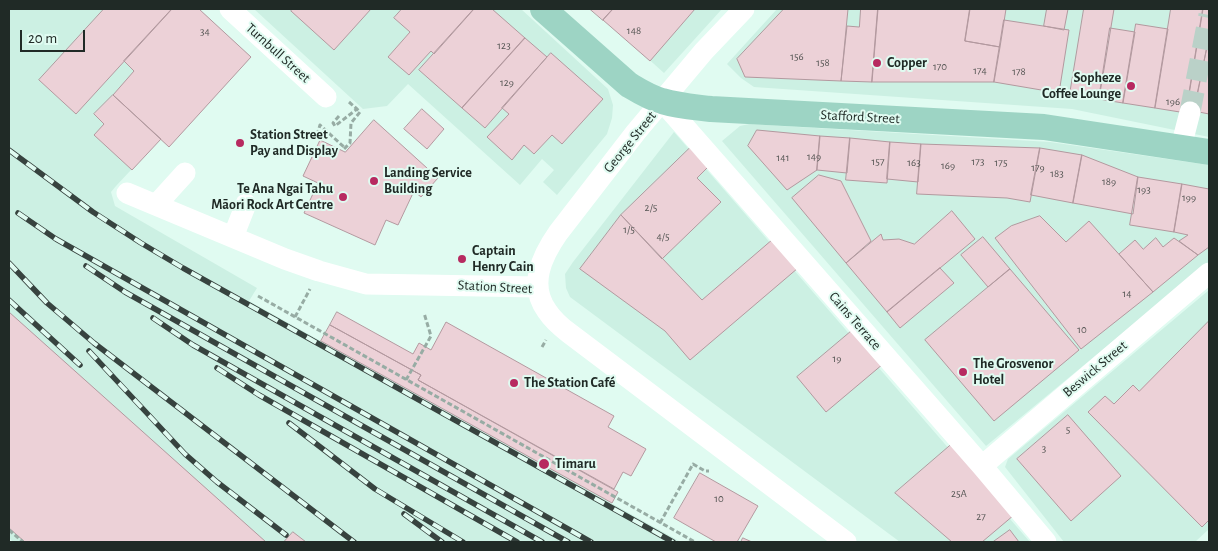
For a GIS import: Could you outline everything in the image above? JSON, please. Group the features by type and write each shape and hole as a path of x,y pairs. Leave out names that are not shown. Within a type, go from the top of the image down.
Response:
{"main road":[{"name":"Stafford Street","path":"543,9 629,85 662,101 718,109 1044,127 1209,152"}],"street":[{"name":"Turnbull Street","path":"230,9 336,98"},
{"name":"George Street","path":"538,287 539,270 548,246 636,132 704,51 744,9"},
{"name":"Cains Terrace","path":"662,101 982,466 1046,542"},
{"path":"1181,147 1190,112"},
{"path":"156,204 185,173"},
{"name":"Station Street","path":"127,193 285,259 366,284 538,287 540,298 546,311 558,324 846,542"},
{"path":"233,237 246,204"},
{"name":"Beswick Street","path":"982,466 1209,273"}],"path":[{"path":"317,135 320,125 344,150 350,143 351,123 360,112 336,98"},
{"path":"343,109 332,124 335,126 357,109"},
{"path":"295,318 319,271"},
{"path":"258,296 695,542"},
{"path":"406,380 431,336 424,313"},
{"path":"660,523 693,464 705,471 709,471"},
{"path":"9,530 23,542"}],"shaded area":[{"path":"9,9 199,9 251,57 169,147 160,139 116,186 111,192 115,206 257,288 249,301 681,542 13,542 9,538"},
{"path":"254,9 521,9 608,89 613,105 612,118 607,134 557,195 543,182 554,170 542,159 520,185 408,84 387,106 363,109"},
{"path":"593,9 722,9 664,73"},
{"path":"777,9 1209,9 1209,137 1072,109 754,87 741,78 727,64"},
{"path":"749,124 1050,142 1209,165 1209,262 986,446 722,141 740,126"},
{"path":"674,132 1030,542 900,542 570,297 566,288 565,274"},
{"path":"1209,290 1209,529 1195,542 1064,542 1005,467 1008,459"}],"building":[{"path":"104,9 172,9 76,114 39,80"},
{"path":"172,9 199,9 251,57 169,147 113,95 134,71 124,61"},
{"path":"293,9 371,9 334,50 291,11"},
{"path":"402,9 474,9 434,54 431,51 409,75 388,57 410,32 394,18"},
{"path":"474,9 492,9 525,38 462,108 419,70"},
{"path":"590,9 613,9 603,20"},
{"path":"613,9 695,9 650,61 603,20"},
{"path":"784,9 848,9 841,81 745,77 737,59"},
{"path":"861,9 878,9 872,82 841,81 847,26 859,27"},
{"path":"878,9 970,9 965,41 1000,47 994,82 872,82"},
{"path":"970,9 1006,9 1000,47 965,41"},
{"path":"1047,9 1068,9 1064,30 1044,26"},
{"path":"1084,9 1114,9 1099,99 1070,94"},
{"path":"1171,9 1203,9 1186,113 1155,108"},
{"path":"1203,9 1209,9 1209,37 1194,111 1186,113"},
{"path":"1004,20 1069,30 1059,93 994,82"},
{"path":"1136,24 1168,29 1155,108 1123,103"},
{"path":"1110,28 1135,32 1123,103 1099,99"},
{"path":"1209,37 1209,114 1194,111"},
{"path":"525,38 547,57 485,128 462,108"},
{"path":"551,53 603,99 562,144 552,135 534,154 524,145 512,160 487,137 509,114 502,108"},
{"path":"113,95 161,139 132,170 94,135 104,124 94,114"},
{"path":"422,109 444,129 427,149 404,129"},
{"name":"Landing Service Building","path":"374,120 438,178 421,197 414,191 398,225 386,220 375,245 304,213 318,183 303,176 320,140 345,152"},
{"path":"757,130 820,136 817,170 787,190 748,146"},
{"path":"820,136 850,138 847,173 817,170"},
{"path":"850,138 890,142 887,183 846,180"},
{"path":"890,142 921,144 918,182 887,179"},
{"path":"921,144 1040,148 1030,202 1007,198 917,194"},
{"path":"690,148 708,167 697,178 721,202 662,259 621,215"},
{"path":"1040,148 1082,155 1073,203 1031,195"},
{"path":"1082,155 1138,177 1133,214 1073,203"},
{"path":"819,175 841,181 871,241 846,263 792,198"},
{"path":"1138,177 1182,184 1174,232 1130,225"},
{"path":"1182,184 1209,189 1209,247 1198,255 1179,241 1188,235 1174,232"},
{"path":"952,211 975,239 887,312 846,263 881,234 883,240 899,239 914,244"},
{"path":"621,215 702,300 773,239 798,268 690,360 665,331 580,269"},
{"path":"1040,216 1066,242 1089,221 1153,292 1081,349 995,238 1011,226"},
{"path":"983,237 1010,269 988,287 961,255"},
{"path":"1156,238 1163,247 1174,238 1198,255 1153,292 1119,254 1135,240 1143,249"},
{"path":"940,268 954,283 900,328 887,312"},
{"path":"1010,269 1079,350 994,421 925,340"},
{"path":"9,312 266,542 25,542 9,528"},
{"path":"337,312 413,354 419,343 431,350 446,322 614,416 608,427 646,449 631,476 623,472 614,489 418,380 421,375 330,325"},
{"path":"1209,321 1209,520 1202,527 1088,412 1105,396 1114,404 1133,385 1139,391"},
{"path":"330,325 421,375 418,380 618,492 612,503 321,341"},
{"path":"854,329 883,364 826,412 797,377"},
{"path":"1068,415 1121,476 1071,521 1017,459"},
{"path":"952,444 1014,515 982,542 952,542 895,493"},
{"path":"700,473 758,506 737,542 716,542 674,518"},
{"path":"1010,530 1019,542 993,542"},
{"path":"293,532 306,542 284,542"},
{"path":"743,538 752,542 741,542"}],"tunnel":[{"path":"1190,112 1209,15"}],"railway":[{"path":"9,150 93,212 183,268 673,542"},
{"path":"18,213 56,239 591,542"},
{"path":"9,263 47,303 94,343 354,542"},
{"path":"86,266 125,292 568,542"},
{"path":"9,300 80,365"},
{"path":"153,318 193,345 542,542"},
{"path":"89,351 185,454 217,482 286,535"},
{"path":"217,368 259,395 517,542"},
{"path":"289,423 375,489 463,542"},
{"path":"404,514 442,542"}],"place":[{"name":"Copper","path":"877,63"},
{"name":"Sopheze Coffee Lounge","path":"1131,86"},
{"name":"Station Street Pay and Display","path":"240,143"},
{"name":"Landing Service Building","path":"374,181"},
{"name":"Te Ana Ngai Tahu Māori Rock Art Centre","path":"343,197"},
{"name":"Captain Henry Cain","path":"462,259"},
{"name":"The Grosvenor Hotel","path":"963,372"},
{"name":"The Station Café","path":"514,383"},
{"name":"Timaru","path":"544,464"}]}
